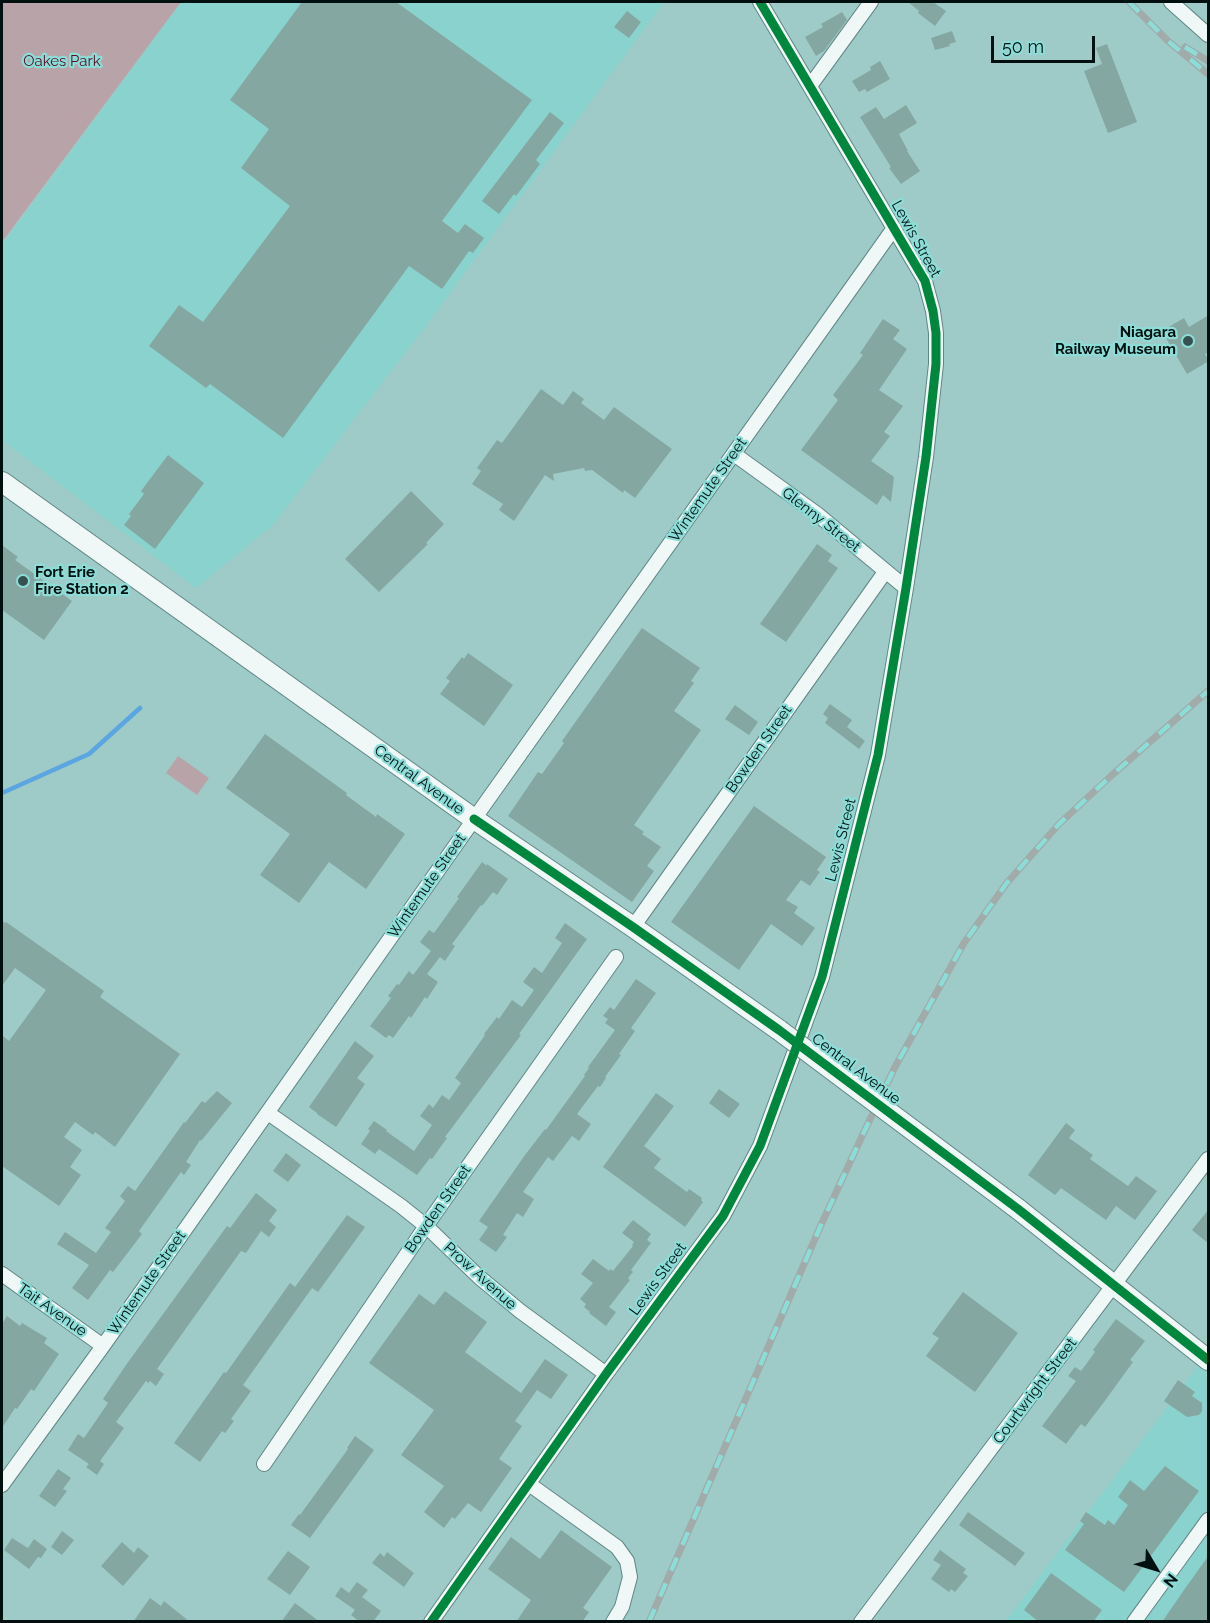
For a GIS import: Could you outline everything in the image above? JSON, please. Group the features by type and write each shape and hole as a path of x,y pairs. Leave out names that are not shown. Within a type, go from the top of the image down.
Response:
{"main road":[{"name":"Central Avenue","path":"2,482 474,819 780,1030 1018,1209 1209,1360"}],"street":[{"name":"Lewis Street","path":"431,1622 606,1374 723,1216 760,1146 822,977 878,755 926,457 936,364 933,311 925,282 760,2"},
{"path":"810,86 871,2"},
{"path":"1171,2 1209,35"},
{"name":"Wintemute Street","path":"2,1485 103,1346 894,228"},
{"name":"Glenny Street","path":"734,454 817,514 906,588"},
{"name":"Bowden Street","path":"633,927 885,572"},
{"name":"Bowden Street","path":"264,1464 426,1226 616,957"},
{"name":"Prow Avenue","path":"268,1113 401,1206 519,1311 606,1374"},
{"name":"Courtwright Street","path":"861,1622 1209,1159"},
{"name":"Tait Avenue","path":"2,1274 103,1346"},
{"path":"529,1484 617,1547 627,1561 630,1577 622,1607 613,1622"},
{"path":"1134,1622 1209,1520"}],"shaded area":[{"path":"181,2 664,2 425,327 273,525 196,588 2,440 2,245"},
{"path":"1199,1365 1208,1373 1208,1621 1005,1622"}],"green space":[{"name":"Oakes Park","path":"2,2 181,2 2,242"},
{"path":"178,756 209,778 197,795 166,773"}],"building":[{"path":"302,2 396,2 532,100 442,221 458,233 465,224 484,238 473,253 469,251 442,289 409,266 283,438 210,384 206,388 149,346 179,305 203,322 290,206 241,168 269,129 230,100"},
{"path":"908,2 933,2 946,11 935,26"},
{"path":"627,11 641,22 629,38 614,27"},
{"path":"842,12 847,20 824,51 816,56 805,37 823,27 821,24"},
{"path":"952,31 956,42 935,50 931,38"},
{"path":"1107,44 1137,122 1108,133 1084,71 1102,64 1096,48"},
{"path":"880,61 890,79 867,92 865,89 859,92 852,81 871,70 870,67"},
{"path":"906,105 917,123 899,134 920,171 901,184 889,168 891,167 860,117 876,107 884,119"},
{"path":"550,112 564,123 536,160 540,164 499,214 482,201"},
{"name":"Niagara Railway Museum","path":"1209,315 1209,352 1205,354 1209,361 1187,374 1162,331 1184,318 1189,327"},
{"path":"883,319 900,330 893,339 907,349 879,390 903,406 884,432 890,436 871,461 894,477 891,502 883,495 877,505 801,450 838,400 833,395 863,355 860,353"},
{"path":"541,389 563,405 573,391 584,399 581,403 604,420 614,407 672,449 635,498 624,490 623,493 592,470 585,471 584,468 553,474 554,481 545,475 514,521 499,510 503,504 472,484 481,471 477,468 497,440 502,443"},
{"path":"168,455 204,483 155,549 124,525 144,494 141,491"},
{"path":"411,491 444,524 426,543 428,544 379,592 345,559"},
{"path":"817,544 832,555 828,561 838,568 786,642 760,624"},
{"name":"Fort Erie Fire Station 2","path":"2,545 18,557 15,560 72,601 44,640 2,610"},
{"path":"642,628 700,668 691,681 694,683 674,711 701,730 634,825 644,832 642,834 661,847 647,866 654,871 632,902 508,816 538,772 542,774 564,743 562,741"},
{"path":"468,653 513,685 484,726 440,694 450,681 446,678 462,657 464,659"},
{"path":"830,704 852,720 847,727 865,741 859,749 825,723 828,718 823,714"},
{"path":"735,705 758,722 749,735 725,719"},
{"path":"265,734 347,793 346,795 376,817 377,814 405,834 366,889 329,862 299,903 260,875 290,834 226,788"},
{"path":"754,806 826,857 817,870 820,872 810,886 801,880 786,900 798,907 794,913 815,928 802,946 771,924 739,970 671,922"},
{"path":"482,862 508,879 497,895 493,892 481,905 452,944 455,946 445,961 440,957 427,974 438,982 427,999 425,997 411,1018 409,1016 393,1038 389,1035 386,1038 370,1026 391,998 388,996 397,984 399,985 409,971 413,975 431,951 420,942 429,930 434,933"},
{"path":"2,920 104,991 100,997 180,1054 115,1147 95,1132 93,1135 75,1122 64,1137 82,1150 70,1167 81,1175 59,1206 2,1166 2,1035 9,1041 46,990 15,968 2,986"},
{"path":"565,923 587,939 519,1034 521,1035 445,1137 447,1138 432,1159 430,1158 417,1175 379,1149 375,1154 361,1144 374,1121 414,1151 432,1125 420,1116 429,1104 433,1108 442,1095 449,1100 461,1083 455,1078 484,1034 497,1017 499,1019 512,1000 522,1007 534,990 523,982 534,967 542,973 562,943 555,938"},
{"path":"636,979 656,993 631,1028 635,1031 606,1078 577,1114 591,1124 579,1141 572,1136 553,1161 548,1157 523,1192 534,1199 523,1217 517,1213 503,1235 507,1237 496,1252 479,1240 488,1227 479,1221 525,1155 585,1076 588,1067 615,1030 605,1023 608,1019 603,1016 610,1007 614,1010"},
{"path":"355,1041 374,1056 357,1078 365,1084 336,1127 309,1107"},
{"path":"719,1089 740,1104 729,1118 709,1103"},
{"path":"217,1091 232,1103 200,1140 186,1162 191,1165 184,1175 181,1172 139,1231 142,1234 113,1272 110,1270 88,1300 72,1288 89,1265 57,1244 65,1232 96,1253 111,1232 105,1228 125,1201 120,1196 128,1186 135,1191 184,1122 202,1101 205,1103"},
{"path":"656,1093 674,1106 644,1146 661,1159 654,1168 687,1192 689,1189 702,1198 703,1202 685,1227 603,1167"},
{"path":"1066,1123 1075,1130 1069,1138 1093,1155 1090,1159 1128,1186 1136,1176 1157,1191 1135,1220 1116,1206 1106,1220 1061,1188 1055,1195 1028,1175"},
{"path":"286,1153 301,1165 288,1182 273,1171"},
{"path":"256,1193 277,1210 269,1221 276,1227 269,1237 261,1231 246,1253 241,1251 157,1369 164,1374 156,1386 146,1381 116,1422 124,1428 100,1461 104,1464 97,1475 86,1467 89,1464 68,1450 78,1434 84,1438 108,1403 103,1399 126,1365 227,1226 230,1228"},
{"path":"1209,1209 1209,1244 1192,1230"},
{"path":"347,1215 365,1227 318,1292 312,1288 243,1385 251,1391 231,1419 234,1421 225,1433 222,1431 200,1462 174,1443 290,1283 295,1287"},
{"path":"633,1220 651,1234 647,1240 651,1243 631,1270 633,1272 628,1278 630,1280 609,1307 616,1312 606,1326 589,1313 584,1307 586,1304 580,1299 593,1283 581,1274 593,1259 609,1271 610,1269 613,1271 633,1246 634,1242 622,1233"},
{"path":"445,1291 487,1322 465,1352 521,1393 545,1359 568,1375 551,1399 537,1390 515,1421 522,1426 499,1459 512,1468 481,1512 468,1503 455,1519 452,1517 444,1528 424,1512 444,1486 401,1455 434,1410 369,1363 419,1294 434,1305"},
{"path":"963,1292 1018,1333 975,1392 926,1356 939,1338 932,1334"},
{"path":"7,1316 20,1326 22,1323 47,1338 44,1343 59,1354 34,1391 31,1389 2,1428 2,1324"},
{"path":"1116,1319 1145,1341 1130,1360 1133,1362 1085,1427 1081,1424 1066,1444 1042,1426 1076,1381 1068,1376 1075,1367 1081,1371"},
{"path":"1178,1380 1195,1392 1192,1396 1202,1403 1202,1411 1199,1415 1187,1417 1164,1401"},
{"path":"355,1436 374,1450 310,1538 291,1525 348,1449"},
{"path":"1165,1466 1199,1491 1124,1592 1065,1550 1084,1524 1080,1521 1086,1512 1105,1525 1108,1520 1114,1525 1128,1505 1118,1497 1130,1480 1144,1491"},
{"path":"58,1469 71,1478 63,1489 67,1491 55,1507 39,1496"},
{"path":"968,1512 1025,1553 1015,1566 959,1525"},
{"path":"561,1530 612,1567 583,1608 589,1612 582,1622 516,1622 531,1600 488,1569 511,1537 540,1559"},
{"path":"62,1531 74,1540 62,1555 51,1547"},
{"path":"12,1538 28,1548 34,1539 47,1549 29,1569 4,1550"},
{"path":"122,1542 134,1553 138,1547 149,1556 123,1586 101,1566"},
{"path":"940,1550 966,1569 963,1573 968,1576 955,1592 951,1589 949,1592 931,1579 941,1565 933,1560"},
{"path":"288,1551 310,1567 290,1595 267,1579"},
{"path":"387,1552 414,1573 404,1587 372,1563 380,1553 384,1557"},
{"path":"1209,1555 1209,1622 1162,1622 1184,1590"},
{"path":"1051,1573 1102,1610 1093,1622 1039,1622 1024,1610"},
{"path":"357,1582 368,1590 362,1597 381,1611 373,1622 360,1622 351,1615 355,1610 335,1596 341,1587 349,1593"},
{"path":"150,1598 161,1606 164,1601 190,1622 133,1622"},
{"path":"295,1603 320,1622 281,1622"}],"waterway":[{"path":"2,793 89,754 140,708"}],"railway":[{"path":"1129,2 1168,41 1208,74"},
{"path":"1185,47 1208,61"},
{"path":"649,1622 821,1225 864,1132 895,1067 964,943 1006,884 1059,824 1208,691"}],"cycle path":[{"path":"431,1622 606,1374 723,1216 760,1146 822,977 878,755 926,457 936,364 933,311 925,281 760,2"},
{"path":"474,819 779,1030 1018,1209 1208,1360"}],"place":[{"name":"Niagara Railway Museum","path":"1188,341"},
{"name":"Fort Erie Fire Station 2","path":"23,581"}]}
